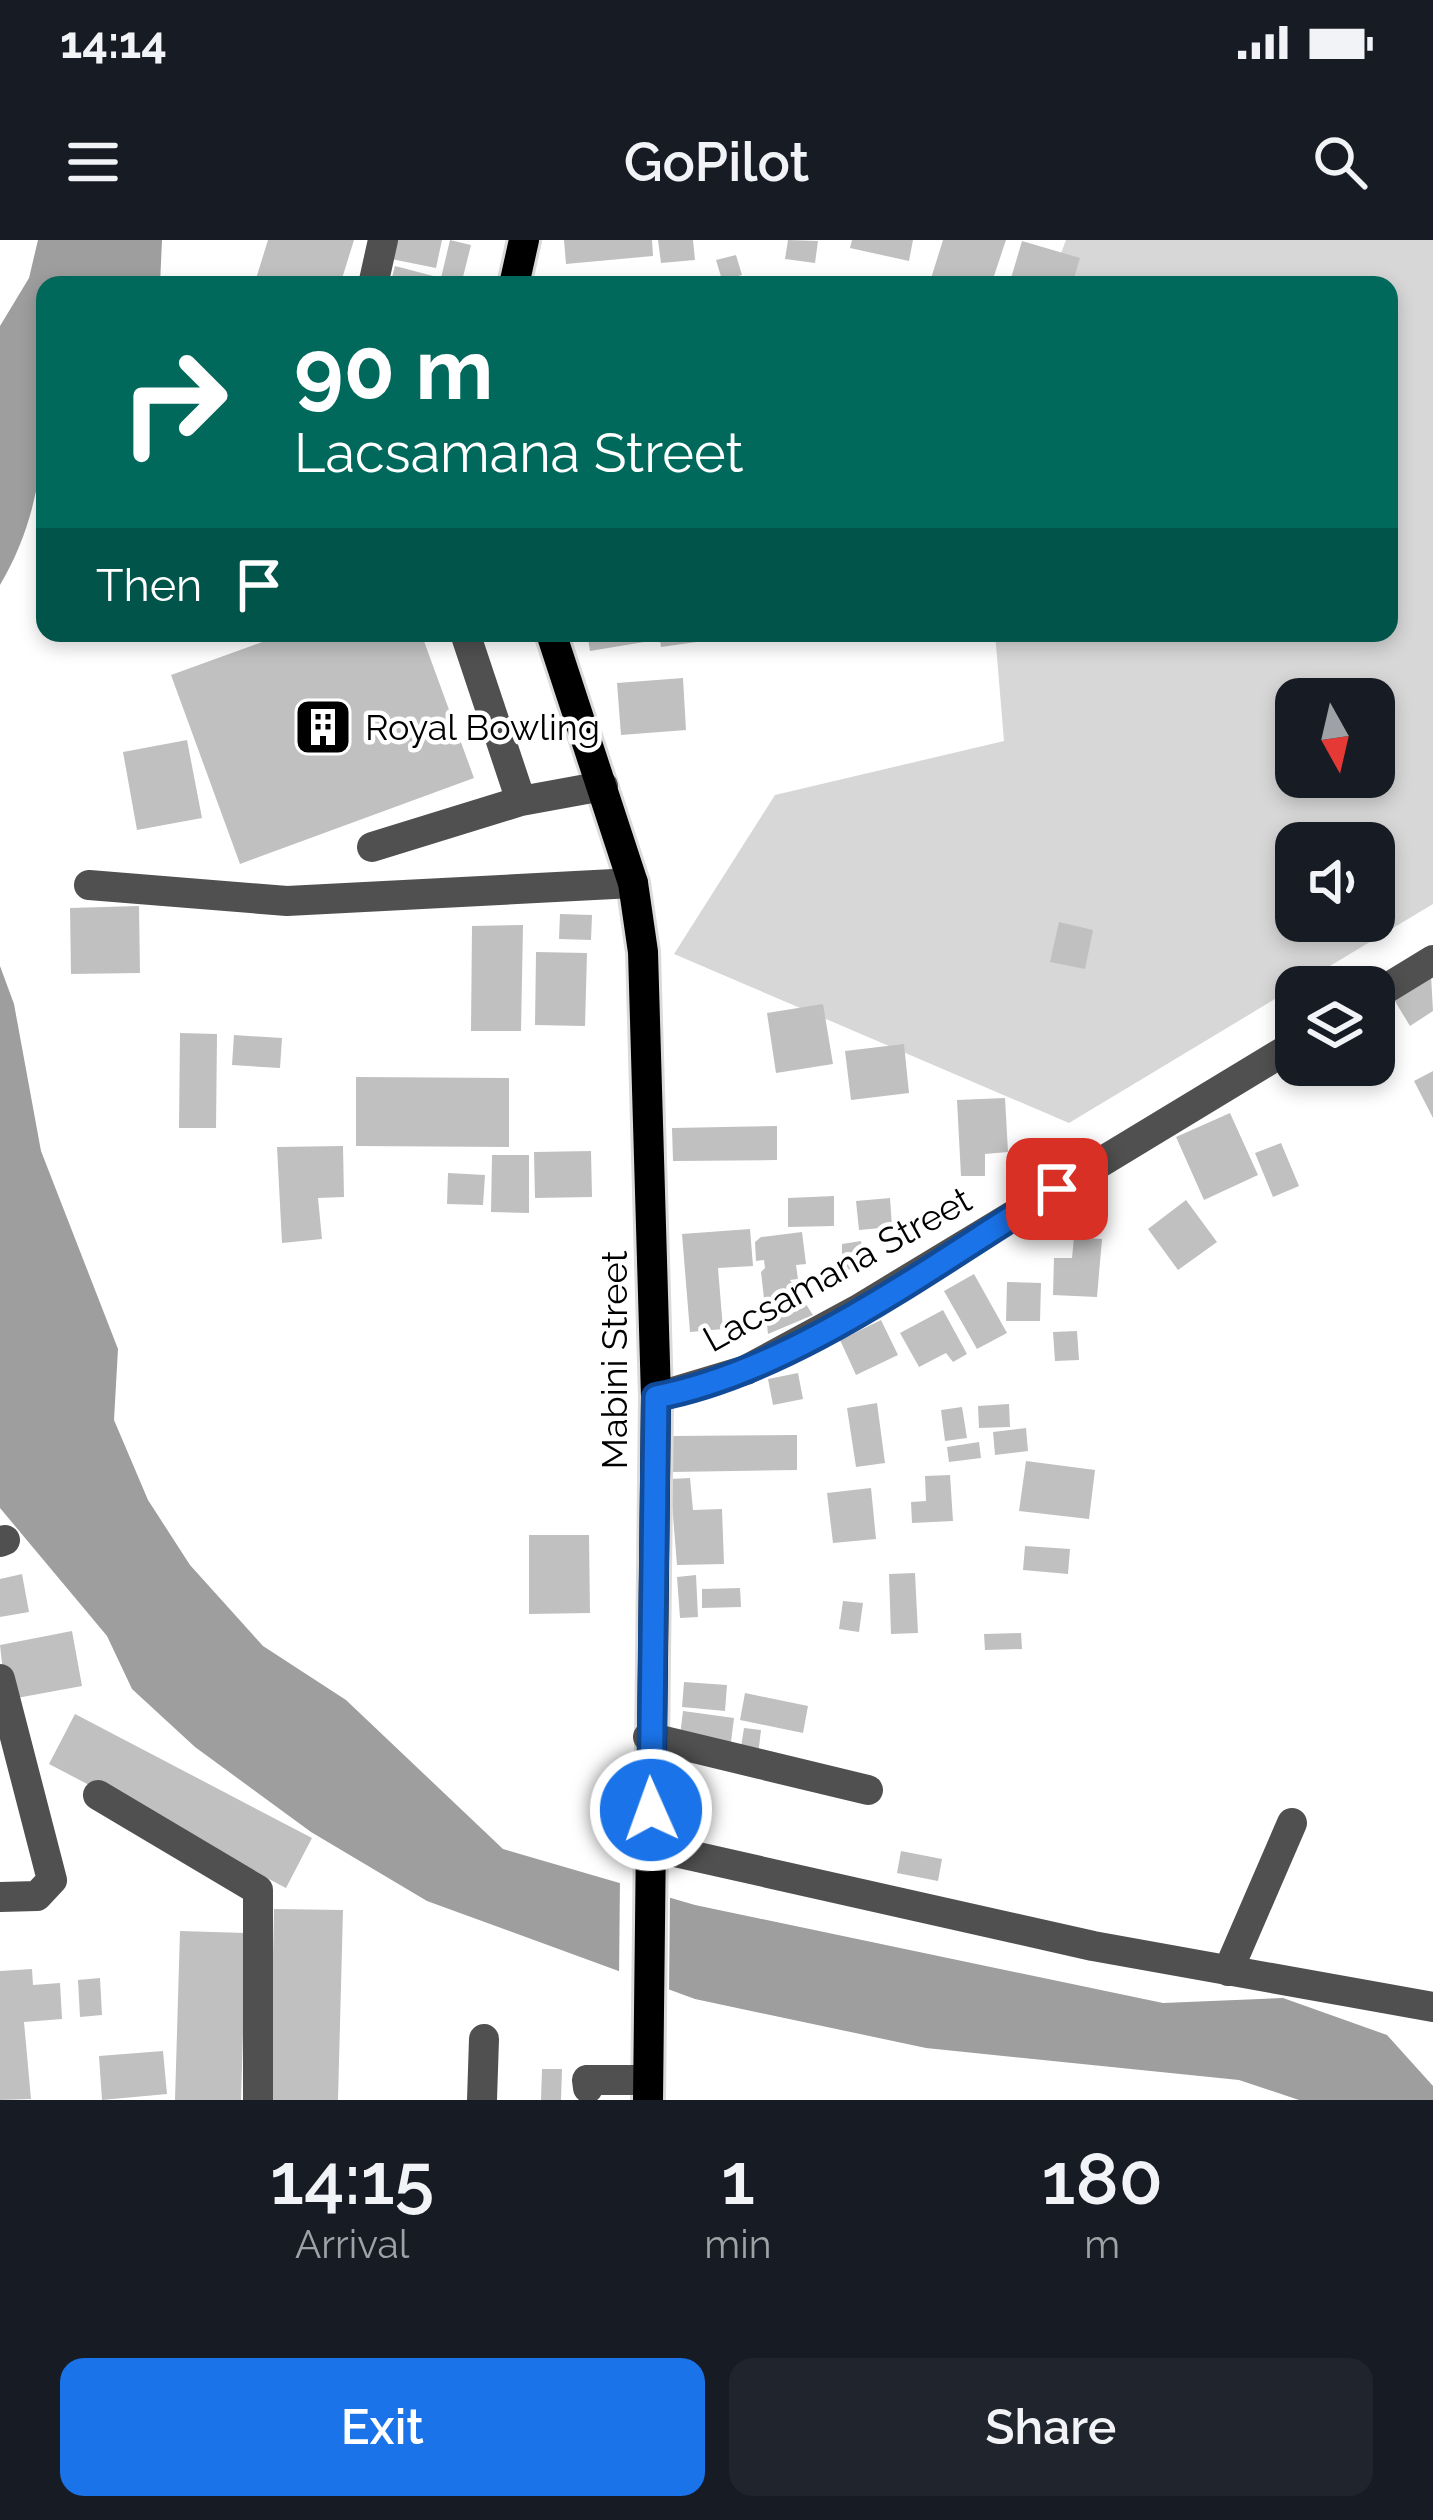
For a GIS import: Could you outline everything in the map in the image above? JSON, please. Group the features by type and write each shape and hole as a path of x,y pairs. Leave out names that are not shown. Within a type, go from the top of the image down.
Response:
{"main road":[{"path":"516,276 524,240"},
{"name":"Mabini Street","path":"554,642 633,883 648,1035 656,1397 648,1737 653,1847 648,2090"}],"street":[{"path":"375,276 383,240"},
{"path":"468,642 521,801"},
{"path":"372,847 521,801 604,787"},
{"path":"89,885 287,901 633,883"},
{"path":"1395,983 1433,960"},
{"name":"Lacsamana Street","path":"656,1397 746,1370 857,1310 1275,1057"},
{"path":"0,1679 52,1880 37,1896 0,1897"},
{"path":"648,1737 868,1790"},
{"path":"98,1795 258,1891 262,1902 258,2100"},
{"path":"1228,1971 1292,1823"},
{"path":"653,1847 1228,1971 1433,2007"},
{"path":"482,2100 484,2039"},
{"path":"588,2088 587,2080 648,2090"}],"shaded area":[{"path":"38,240 162,240 160,276 36,276 36,490 18,549 0,585 0,326 29,278"},
{"path":"1066,240 1433,240 1433,904 1395,927 1395,822 1275,822 1275,942 1370,942 1330,966 1275,966 1275,999 1069,1123 674,954 775,795 1004,741 996,642 1398,642 1398,276 1052,276"},
{"path":"0,966 14,1004 41,1151 118,1349 114,1420 148,1500 190,1565 263,1646 346,1700 503,1849 695,1905 1163,2003 1283,1998 1387,2035 1433,2086 1433,2100 1299,2100 1239,2080 926,2048 695,1999 427,1901 311,1832 195,1747 132,1689 107,1636 0,1508"}],"pier":[{"path":"620,1877 670,1891 669,1996 619,1978"}],"building":[{"path":"268,240 354,240 343,276 257,276"},
{"path":"395,240 442,240 436,268 391,259"},
{"path":"450,240 471,245 463,276 441,276"},
{"path":"564,240 652,240 653,256 566,264"},
{"path":"658,240 693,240 695,260 661,263"},
{"path":"788,240 818,241 815,263 785,259"},
{"path":"852,240 913,240 909,261 850,248"},
{"path":"943,240 1006,240 994,276 932,276"},
{"path":"1022,241 1080,258 1075,276 1012,276"},
{"path":"736,255 742,275 721,276 716,260"},
{"path":"395,266 433,276 392,276"},
{"name":"Royal Bowling","path":"262,642 424,642 474,778 240,864 171,675"},
{"path":"588,642 644,642 590,651"},
{"path":"660,642 696,642 661,647"},
{"path":"683,678 686,730 621,735 617,683"},
{"path":"187,740 202,818 137,830 123,752"},
{"path":"139,906 140,973 71,974 70,908"},
{"path":"560,914 592,915 591,940 559,939"},
{"path":"1059,922 1093,930 1085,969 1050,962"},
{"path":"523,925 521,1031 471,1031 472,926"},
{"path":"536,952 587,953 585,1026 535,1025"},
{"path":"1431,975 1433,1011 1410,1026 1395,997"},
{"path":"823,1004 833,1064 776,1073 767,1013"},
{"path":"180,1033 217,1034 216,1128 179,1128"},
{"path":"234,1035 282,1038 280,1068 232,1065"},
{"path":"904,1044 909,1093 851,1100 845,1051"},
{"path":"1433,1071 1433,1118 1414,1081"},
{"path":"356,1077 509,1078 509,1147 356,1146"},
{"path":"1005,1098 1008,1152 985,1154 985,1176 961,1176 957,1100"},
{"path":"1230,1113 1258,1175 1204,1200 1176,1137"},
{"path":"777,1126 777,1160 673,1161 672,1128"},
{"path":"1281,1143 1299,1186 1273,1197 1255,1153"},
{"path":"343,1146 344,1197 318,1198 322,1239 282,1243 277,1147"},
{"path":"591,1151 592,1197 535,1198 534,1152"},
{"path":"492,1155 529,1155 529,1213 491,1212"},
{"path":"448,1173 485,1175 483,1205 447,1204"},
{"path":"834,1196 834,1226 788,1227 788,1198"},
{"path":"890,1198 892,1227 859,1230 856,1201"},
{"path":"1186,1200 1217,1242 1178,1270 1148,1229"},
{"path":"750,1229 753,1266 718,1268 723,1329 690,1332 682,1234"},
{"path":"802,1232 806,1264 796,1265 798,1279 790,1280 813,1315 768,1334 761,1272 764,1260 756,1261 755,1242 761,1237"},
{"path":"1074,1237 1102,1239 1097,1297 1053,1295 1054,1258 1072,1258"},
{"path":"861,1241 864,1268 842,1270 842,1244"},
{"path":"974,1274 1007,1333 977,1349 944,1291"},
{"path":"1007,1282 1041,1283 1040,1321 1006,1321"},
{"path":"943,1310 967,1354 953,1362 946,1353 919,1367 900,1333"},
{"path":"881,1320 898,1355 856,1375 840,1340"},
{"path":"1077,1331 1079,1360 1055,1361 1053,1332"},
{"path":"798,1373 803,1399 773,1405 768,1379"},
{"path":"877,1403 885,1463 856,1467 847,1408"},
{"path":"1009,1404 1010,1427 979,1428 978,1406"},
{"path":"962,1407 967,1438 945,1441 941,1410"},
{"path":"1026,1428 1028,1451 995,1455 993,1432"},
{"path":"797,1435 797,1470 672,1472 672,1436"},
{"path":"979,1442 981,1458 949,1462 947,1447"},
{"path":"1026,1461 1095,1470 1089,1519 1019,1511"},
{"path":"950,1475 953,1521 912,1523 911,1502 926,1501 925,1476"},
{"path":"690,1478 693,1510 722,1509 724,1564 677,1565 670,1479"},
{"path":"871,1488 876,1539 833,1543 827,1493"},
{"path":"529,1535 589,1535 590,1613 529,1614"},
{"path":"1025,1546 1070,1549 1068,1574 1023,1570"},
{"path":"915,1573 918,1633 891,1634 889,1574"},
{"path":"22,1574 29,1612 0,1617 0,1579"},
{"path":"696,1575 698,1617 680,1618 677,1577"},
{"path":"740,1588 741,1607 702,1608 702,1589"},
{"path":"843,1601 863,1603 859,1632 839,1629"},
{"path":"72,1631 82,1686 6,1700 0,1645"},
{"path":"1021,1633 1022,1649 985,1650 984,1634"},
{"path":"684,1682 727,1685 725,1711 682,1707"},
{"path":"745,1693 808,1706 803,1733 740,1720"},
{"path":"683,1711 734,1718 730,1750 679,1744"},
{"path":"75,1714 312,1838 286,1888 49,1764"},
{"path":"744,1728 761,1730 758,1755 740,1753"},
{"path":"901,1851 942,1859 938,1881 897,1873"},
{"path":"274,1909 343,1910 338,2100 270,2100"},
{"path":"180,1931 246,1933 241,2100 175,2100"},
{"path":"32,1969 33,1985 60,1983 62,2019 24,2022 31,2099 0,2100 0,1971"},
{"path":"100,1978 102,2015 80,2017 78,1980"},
{"path":"163,2051 167,2094 102,2100 99,2056"},
{"path":"542,2069 562,2069 561,2100 541,2100"}],"place":[{"name":"Royal Bowling","path":"323,727"}],"route":[{"path":"651,1810 648,1737 656,1397 746,1370 857,1310 1057,1189"}]}
